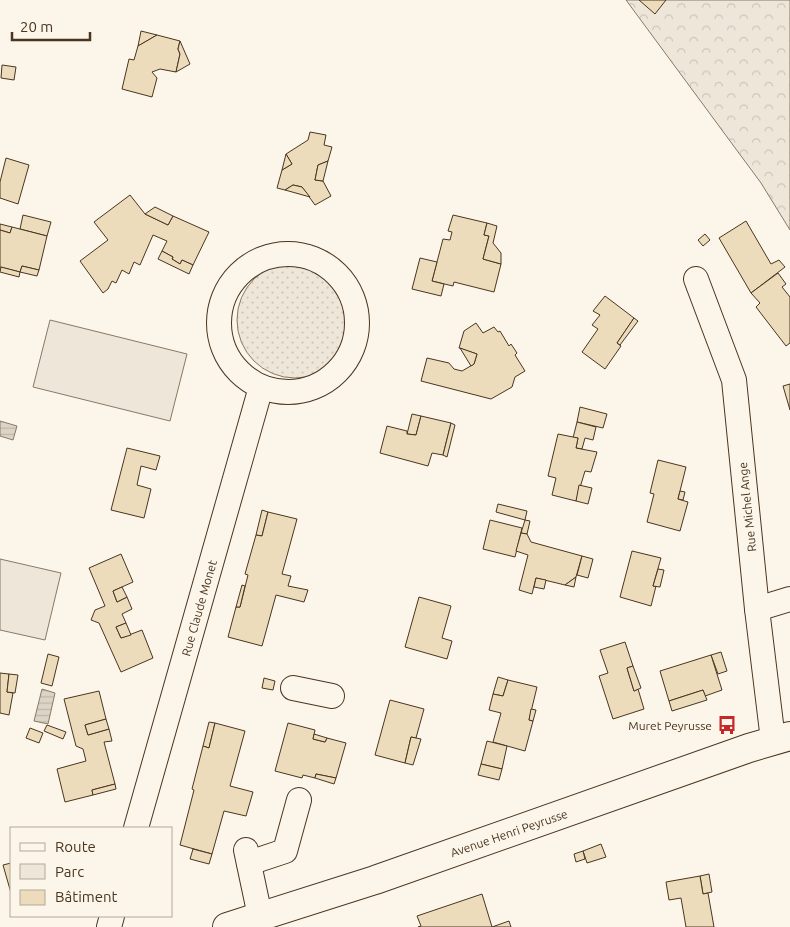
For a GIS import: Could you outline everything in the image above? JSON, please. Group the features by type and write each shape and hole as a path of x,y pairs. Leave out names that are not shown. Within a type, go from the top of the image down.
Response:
{"street":[{"path":"277,252 323,260 353,293 358,338 335,377 292,394 261,387 235,370 220,345 219,304 244,266 277,252"},
{"name":"Rue Michel Ange","path":"696,279 734,380 757,609 781,738"},
{"name":"Rue Claude Monet","path":"136,827 261,387"},
{"path":"757,609 790,598"},
{"path":"293,688 332,696"},
{"name":"Avenue Henri Peyrusse","path":"227,927 375,880 781,738"},
{"path":"260,916 248,857 285,851 299,800"}],"green space":[{"path":"626,0 790,0 790,230 761,183"},
{"path":"295,262 317,266 336,279 349,298 353,320 349,342 336,361 317,374 295,378 273,374 254,361 241,342 237,320 241,298 254,279 273,266"},
{"path":"50,320 187,354 170,421 33,387"},
{"path":"0,559 61,573 45,640 0,630"}],"shaded area":[{"path":"0,421 17,426 13,440 0,436"},
{"path":"42,689 55,693 48,724 34,721"}],"building":[{"path":"639,0 666,0 655,14"},
{"path":"141,31 157,35 138,46"},
{"path":"157,35 180,41 178,49 180,54 176,72 160,69 152,72 157,78 152,97 122,89 129,59 134,60 138,46"},
{"path":"180,41 190,64 176,72 180,54 178,49"},
{"path":"2,65 16,67 14,80 1,78"},
{"path":"310,132 326,135 324,145 332,147 328,161 318,165 315,180 323,181 331,196 315,205 302,187 293,185 285,190 277,188 282,170 292,164 286,154 308,140"},
{"path":"286,154 292,164 282,170"},
{"path":"6,158 29,165 18,204 0,198 0,182"},
{"path":"328,161 323,181 315,180 318,165"},
{"path":"293,185 302,187 310,197 285,190"},
{"path":"130,195 145,214 168,225 173,216 209,232 193,265 182,260 180,264 172,259 173,257 162,251 167,241 153,235 140,265 134,262 129,274 122,270 116,283 112,281 108,289 103,293 80,261 108,240 94,222"},
{"path":"155,207 173,216 168,225 145,214"},
{"path":"23,215 51,222 47,236 20,229"},
{"path":"453,215 487,223 484,235 489,236 483,259 501,264 494,292 454,282 453,286 432,281 443,239 450,240 452,232 448,231"},
{"path":"746,221 771,264 779,260 785,267 751,293 719,238"},
{"path":"487,223 497,226 493,243 501,253 501,264 483,259 489,236 484,235"},
{"path":"0,224 12,227 10,233 0,230"},
{"path":"12,227 47,236 39,270 22,266 20,272 0,267 0,230 10,233"},
{"path":"705,234 710,240 703,246 698,240"},
{"path":"162,251 173,257 172,259 180,264 182,260 193,265 189,274 158,259"},
{"path":"420,258 437,262 432,281 444,284 441,296 412,289"},
{"path":"22,266 39,270 37,276 20,272"},
{"path":"1,267 20,272 19,277 0,272"},
{"path":"778,273 786,284 782,287 790,297 790,343 786,346 756,307 760,303 751,293"},
{"path":"605,296 634,318 617,343 621,346 605,369 582,352 598,329 592,325 600,315 593,311"},
{"path":"634,318 638,321 620,345 617,343"},
{"path":"476,323 483,333 494,327 498,332 500,331 509,346 511,344 517,353 515,355 525,371 515,377 512,387 491,399 421,381 427,358 449,363 454,369 462,371 474,364 477,354 459,348 464,331"},
{"path":"460,348 477,354 474,364 471,366"},
{"path":"790,384 790,410 783,386"},
{"path":"580,407 607,414 603,428 577,422"},
{"path":"412,414 421,416 416,435 407,434"},
{"path":"421,416 451,423 443,455 432,453 428,466 380,453 387,426 407,431 407,434 416,435"},
{"path":"577,422 596,427 593,440 585,438 582,449 576,448 578,438 573,438"},
{"path":"451,423 455,425 447,457 443,455"},
{"path":"558,434 578,438 576,448 597,452 591,472 585,471 576,501 552,495 556,478 548,476"},
{"path":"127,448 160,456 156,470 141,466 137,485 151,489 144,518 111,510"},
{"path":"658,460 686,467 678,499 688,502 680,531 647,522 654,494 650,493"},
{"path":"579,485 592,488 588,504 576,501"},
{"path":"680,491 685,492 683,500 678,499"},
{"path":"498,504 527,511 525,520 496,512"},
{"path":"262,510 268,512 262,536 256,535"},
{"path":"268,512 297,519 282,574 291,576 288,586 308,590 304,602 276,595 262,646 228,637 236,607 240,607 248,575 245,574 256,535 262,536"},
{"path":"490,520 522,528 515,557 483,549"},
{"path":"525,520 530,521 527,534 521,533"},
{"path":"521,533 527,534 531,542 582,556 576,577 565,585 536,578 532,594 519,590 528,555 516,551"},
{"path":"632,551 661,558 653,586 656,586 651,606 620,597"},
{"path":"121,554 133,582 113,591 117,602 127,597 132,609 122,614 126,623 116,627 121,638 142,630 153,658 121,672 99,623 91,620 95,610 105,606 89,568"},
{"path":"582,556 593,559 588,578 577,575"},
{"path":"658,569 664,570 660,587 653,586"},
{"path":"576,577 574,587 565,585"},
{"path":"536,578 546,580 544,589 534,587"},
{"path":"242,585 245,586 240,607 236,607"},
{"path":"122,587 127,597 117,602 113,591"},
{"path":"419,597 451,606 442,638 452,641 447,659 405,647"},
{"path":"126,623 131,635 121,638 116,627"},
{"path":"625,642 633,666 627,668 634,691 638,689 644,709 613,719 599,676 608,673 600,650"},
{"path":"721,652 727,671 718,674 711,655"},
{"path":"48,654 59,657 52,686 41,683"},
{"path":"711,655 722,690 705,696 703,690 669,701 660,671"},
{"path":"633,666 641,688 634,691 627,668"},
{"path":"0,673 9,674 7,692 13,693 9,715 0,713"},
{"path":"9,674 18,675 15,693 7,692"},
{"path":"498,677 508,680 503,696 493,694"},
{"path":"264,678 275,681 273,690 262,688"},
{"path":"508,680 537,687 529,720 533,721 525,751 493,742 501,713 489,710 493,694 503,696"},
{"path":"703,690 707,700 672,711 669,701"},
{"path":"99,691 106,719 85,725 88,735 109,729 112,741 104,742 115,784 92,790 93,795 65,802 57,769 86,761 83,749 76,746 64,699"},
{"path":"390,700 424,709 416,738 411,737 405,763 375,755"},
{"path":"531,709 536,710 533,721 529,720"},
{"path":"106,719 109,729 88,735 85,725"},
{"path":"209,722 215,723 209,748 203,746"},
{"path":"215,723 245,731 230,786 253,792 246,816 224,811 212,854 180,845 203,746 209,748"},
{"path":"288,723 315,730 313,739 325,742 327,738 346,743 336,778 316,774 315,778 303,775 302,778 275,771"},
{"path":"47,725 66,732 63,739 44,731"},
{"path":"30,728 43,733 39,743 26,738"},
{"path":"314,734 327,738 325,742 313,739"},
{"path":"411,737 421,739 413,765 405,763"},
{"path":"487,741 507,746 502,769 481,764"},
{"path":"481,764 502,769 499,780 478,775"},
{"path":"316,774 336,778 334,784 315,778"},
{"path":"115,784 116,789 93,795 92,790"},
{"path":"601,844 606,857 587,863 583,851"},
{"path":"193,849 212,854 209,864 190,859"},
{"path":"583,851 585,859 576,862 574,854"},
{"path":"10,863 10,890 3,865"},
{"path":"709,874 712,892 703,894 700,876"},
{"path":"700,876 703,894 708,893 714,927 686,927 681,898 669,900 666,882"},
{"path":"482,894 492,927 418,927 421,926 417,916"},
{"path":"509,921 511,927 492,927"}],"place":[{"name":"Muret Peyrusse","path":"727,725"}]}
